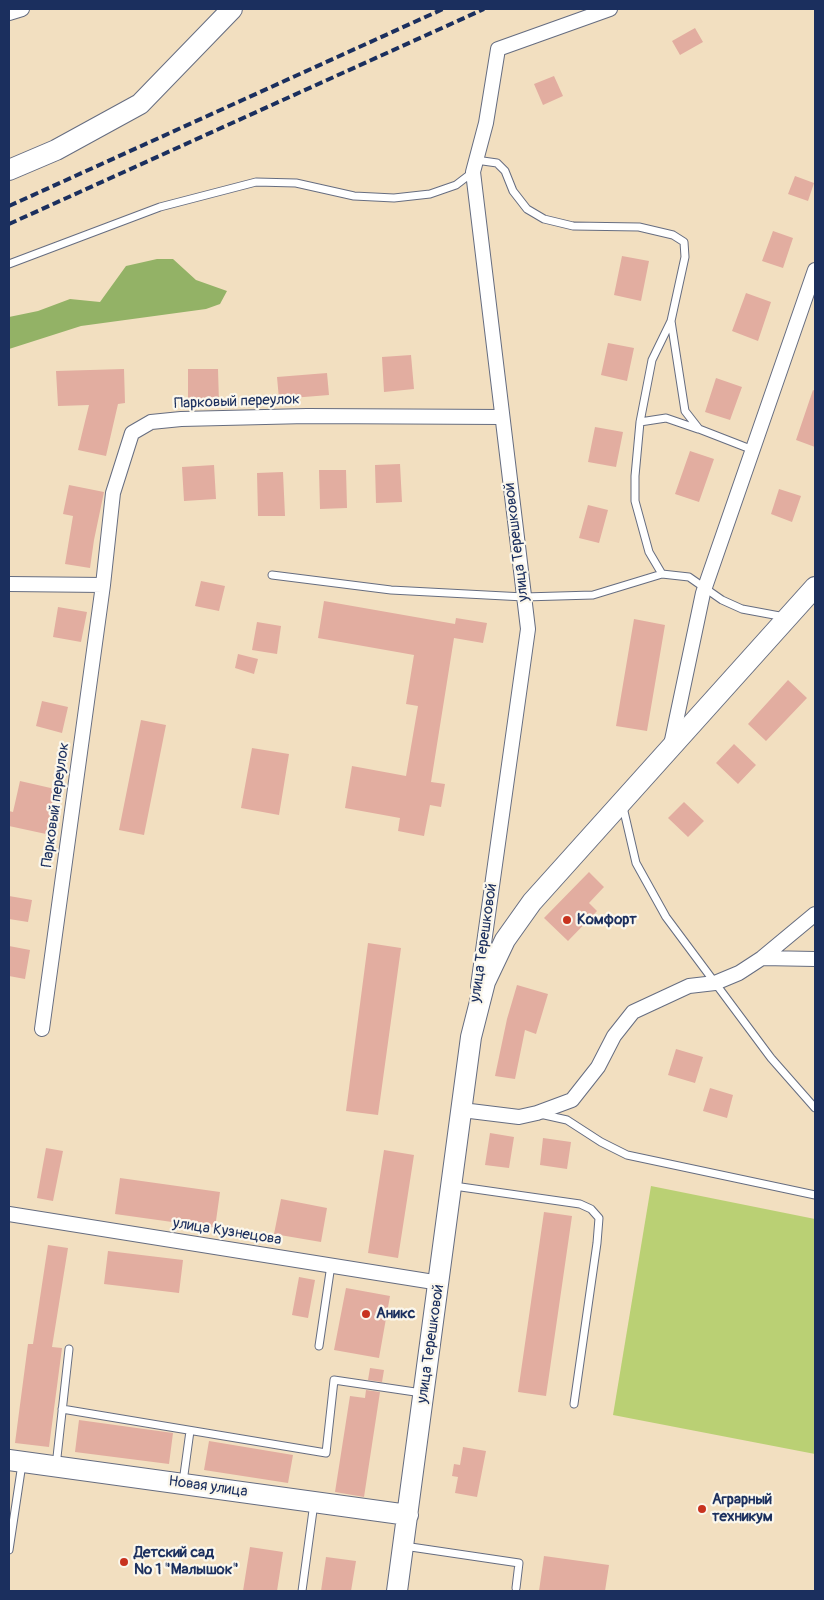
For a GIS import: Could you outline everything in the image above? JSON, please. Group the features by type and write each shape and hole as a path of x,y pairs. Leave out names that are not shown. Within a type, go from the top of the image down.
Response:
{"main road":[{"path":"9,170 56,150 140,104 232,9"},
{"name":"улица Терешковой","path":"397,1591 440,1283 471,1037 485,982 505,940 532,902 815,587"},
{"name":"Новая улица","path":"16,1460 408,1515"}],"street":[{"path":"9,13 22,9"},
{"name":"улица Терешковой","path":"471,1037 528,630 474,166 486,123 498,49 610,9"},
{"path":"671,748 705,586 815,270"},
{"name":"Парковый переулок","path":"42,1030 103,585 113,494 132,433 151,422 181,419 307,416 502,417"},
{"path":"9,584 103,585"},
{"path":"462,1110 519,1117 537,1113 572,1100 598,1067 614,1036 633,1012 689,986 715,983 738,973 762,958 815,914"},
{"path":"762,958 815,959"},
{"name":"улица Кузнецова","path":"9,1214 440,1283"}],"lane":[{"path":"9,264 160,207 256,182 296,183 354,196 394,198 430,194 456,185 474,166 497,163 505,171 513,191 527,210 544,219 573,226 639,227 673,235 684,242 685,257 672,321 652,360 640,422 635,501 649,552 662,574"},
{"path":"672,321 685,411 699,429"},
{"path":"640,422 666,418 753,450"},
{"path":"272,576 390,590 524,596 593,595 662,574 689,577 705,586 722,600 742,609 788,617"},
{"path":"622,802 624,820 636,863 666,917 772,1058 815,1108"},
{"path":"537,1113 566,1120 601,1142 627,1155 815,1195"},
{"path":"452,1186 580,1204 591,1209 599,1218 574,1404"},
{"path":"319,1346 331,1265"},
{"path":"56,1466 69,1349"},
{"path":"62,1409 326,1452 334,1380 425,1393"},
{"path":"183,1484 190,1431"},
{"path":"9,1550 16,1460"},
{"path":"302,1591 314,1502"},
{"path":"404,1546 519,1563 516,1588"}],"green space":[{"path":"157,259 173,259 196,280 227,291 220,304 206,309 81,326 9,349 9,317 38,311 70,299 100,302 126,266"},
{"path":"651,1186 815,1219 815,1454 613,1415"}],"building":[{"path":"695,28 703,42 680,55 672,41"},
{"path":"554,76 563,96 543,105 534,84"},
{"path":"795,176 814,183 808,201 788,194"},
{"path":"773,231 793,238 783,268 762,261"},
{"path":"622,256 649,261 641,301 614,295"},
{"path":"746,293 771,302 758,341 732,331"},
{"path":"608,343 634,348 627,381 601,375"},
{"path":"411,355 414,389 384,392 382,357"},
{"path":"124,369 125,403 118,404 106,456 78,450 89,405 58,406 56,371"},
{"path":"188,369 218,369 219,403 188,403"},
{"path":"327,373 329,395 279,399 277,377"},
{"path":"716,378 742,387 730,420 705,412"},
{"path":"813,390 815,391 815,447 796,440"},
{"path":"595,427 623,432 616,467 588,462"},
{"path":"690,451 714,459 699,502 675,494"},
{"path":"400,464 402,502 376,503 375,465"},
{"path":"214,465 216,499 184,501 182,467"},
{"path":"319,470 346,470 347,508 320,509"},
{"path":"283,472 285,516 258,516 257,473"},
{"path":"69,485 104,492 90,568 65,564 73,516 63,514"},
{"path":"779,489 801,496 792,522 771,514"},
{"path":"588,505 608,510 599,543 579,538"},
{"path":"201,581 225,586 219,611 195,606"},
{"path":"324,601 455,624 456,618 487,623 483,643 454,638 431,782 445,784 441,807 430,805 424,836 398,831 400,818 345,808 352,766 406,776 418,706 406,704 414,655 318,638"},
{"path":"58,607 87,612 81,642 53,637"},
{"path":"634,619 665,625 647,731 616,726"},
{"path":"257,622 281,626 277,654 252,650"},
{"path":"238,654 258,659 254,674 235,668"},
{"path":"788,680 807,698 766,741 748,724"},
{"path":"42,701 68,707 62,733 36,726"},
{"path":"141,720 166,725 144,835 119,830"},
{"path":"734,744 756,765 738,784 716,763"},
{"path":"252,748 289,754 279,815 241,808"},
{"path":"20,781 55,789 46,834 9,826 9,811 13,812"},
{"path":"684,802 704,821 688,837 668,818"},
{"path":"589,872 604,887 589,903 597,911 568,941 544,918"},
{"path":"9,896 32,900 28,922 9,919"},
{"path":"368,943 401,948 378,1115 346,1111"},
{"path":"9,946 30,950 25,979 9,976"},
{"path":"517,985 548,994 536,1034 525,1030 515,1079 495,1076 507,1019"},
{"path":"676,1049 703,1057 695,1083 668,1075"},
{"path":"710,1088 733,1095 727,1118 703,1111"},
{"path":"490,1133 514,1137 509,1168 485,1165"},
{"path":"543,1138 571,1142 567,1169 540,1165"},
{"path":"46,1148 63,1151 53,1201 37,1198"},
{"path":"384,1150 414,1155 398,1258 368,1253"},
{"path":"120,1178 220,1192 215,1228 115,1214"},
{"path":"281,1199 327,1208 321,1242 274,1234"},
{"path":"544,1212 572,1216 546,1396 518,1392"},
{"path":"48,1245 68,1248 52,1347 62,1348 49,1447 15,1443 28,1344 33,1344"},
{"path":"108,1251 183,1260 179,1293 104,1284"},
{"path":"299,1277 315,1280 308,1318 292,1315"},
{"path":"346,1288 390,1296 379,1358 334,1350"},
{"path":"370,1368 384,1370 382,1382 368,1380"},
{"path":"366,1390 380,1392 364,1497 335,1492 350,1396 365,1398"},
{"path":"79,1420 173,1433 169,1464 75,1452"},
{"path":"209,1441 293,1455 288,1483 204,1470"},
{"path":"463,1447 486,1451 477,1497 455,1493 458,1477 452,1476 454,1464 460,1465"},
{"path":"250,1547 283,1552 277,1591 243,1591"},
{"path":"544,1556 609,1565 605,1591 539,1591"},
{"path":"326,1557 356,1561 351,1591 321,1591"}],"railway":[{"path":"9,206 443,9"},
{"path":"9,224 484,9"}],"place":[{"name":"Комфорт","path":"567,920"},
{"name":"Аникс","path":"366,1314"},
{"name":"Аграрный техникум","path":"702,1509"},
{"name":"Детский сад № 1 \"Малышок\"","path":"124,1562"}]}
